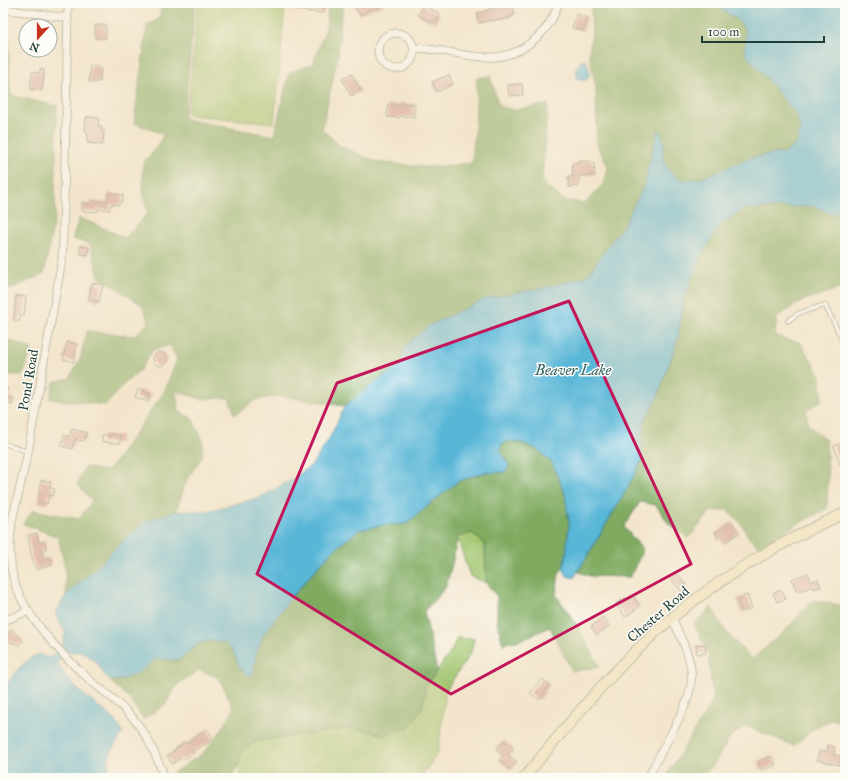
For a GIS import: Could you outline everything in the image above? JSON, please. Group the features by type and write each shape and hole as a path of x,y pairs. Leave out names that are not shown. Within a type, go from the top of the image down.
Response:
{"main road":[{"name":"Chester Road","path":"524,778 596,693 637,650 672,618 731,574 763,554 845,513"}],"street":[{"name":"Pond Road","path":"68,3 62,260 28,452 12,522 10,553 16,586 24,604 49,639 74,666 124,708 132,717 147,738 165,778"},
{"path":"414,48 426,48 483,58 507,56 524,49 540,35 553,17 558,3"},
{"path":"3,9 68,18"},
{"path":"393,33 400,33 407,36 412,41 414,48 414,55 409,64 404,68 397,70 384,66 378,54 378,47 381,40 393,33"},
{"path":"3,621 29,611"},
{"path":"648,778 681,714 690,688 690,662 672,618"}],"lane":[{"path":"788,321 799,312 825,305 840,335 845,350"},
{"path":"3,443 28,452"}],"highlighted area":[{"path":"569,301 691,564 451,694 257,574 337,383"}],"green space":[{"path":"162,3 195,3 184,119 274,136 289,73 313,64 326,29 328,3 344,3 340,26 338,56 322,129 340,146 377,162 428,167 472,163 477,78 490,76 499,106 514,110 548,104 542,182 563,200 585,203 603,184 608,167 597,145 596,88 589,53 592,32 591,3 711,3 738,20 746,31 745,53 796,114 801,130 796,144 786,153 751,158 700,179 680,180 671,173 663,162 664,141 659,130 653,149 645,186 623,226 587,276 553,286 402,357 402,364 345,406 280,396 255,400 235,415 229,398 201,399 176,391 179,412 192,418 203,441 202,457 187,479 176,511 148,520 127,537 93,571 66,595 65,568 58,537 23,524 33,510 79,519 92,501 77,484 85,467 106,471 116,461 164,392 177,359 170,345 153,350 140,370 122,386 106,405 50,399 54,382 70,378 80,359 87,331 134,336 149,322 142,305 99,277 90,244 72,239 79,218 125,238 148,213 143,196 143,163 159,144 163,134 134,123 147,25 159,19"},
{"path":"198,3 235,3 285,8 274,123 187,115"},
{"path":"3,15 8,16 10,95 57,106 55,216 44,274 6,291 3,308"},
{"path":"814,206 831,214 845,208 845,291 841,288 802,301 777,317 775,335 787,340 800,342 821,376 822,400 806,411 808,425 826,440 828,474 827,509 788,529 760,548 749,538 740,522 727,510 711,511 689,538 669,524 656,505 640,502 624,527 643,550 630,577 590,576 578,572 623,496 642,460 642,438 645,420 657,398 678,338 684,298 703,252 721,224 743,209"},
{"path":"3,338 32,349 23,375 3,375"},
{"path":"510,441 522,443 537,449 552,463 565,494 569,523 566,556 563,568 559,573 556,595 577,625 600,667 572,671 550,627 522,639 503,644 497,622 497,596 486,583 485,544 472,533 457,537 446,587 424,611 437,671 426,686 422,708 409,727 385,735 351,728 257,741 243,750 238,765 231,778 171,778 170,775 203,753 218,735 234,709 219,678 199,670 178,684 165,705 143,719 128,697 110,681 121,680 143,670 155,659 179,660 200,643 211,640 225,643 233,651 240,669 253,674 256,655 263,635 289,600 330,553 359,530 383,525 406,524 457,482 482,473 505,472 509,466 500,450 502,444"},
{"path":"472,533 485,544 486,583 470,576 457,537"},
{"path":"812,600 840,605 845,618 845,724 833,719 813,729 794,746 746,726 731,736 713,766 701,778 665,778 713,701 708,653 694,624 711,607 726,632 752,659 784,632"},
{"path":"457,638 474,639 471,652 446,690 438,753 420,778 241,778 238,765 243,750 257,741 351,728 385,734 422,708 426,686 452,650"}],"water":[{"name":"Beaver Lake","path":"711,3 845,3 845,208 831,214 814,206 743,209 721,224 703,252 684,298 678,338 657,398 645,420 642,438 642,460 623,496 574,578 567,576 563,568 566,556 569,523 565,494 552,463 537,449 522,443 510,441 502,444 500,450 509,466 505,472 482,473 457,482 406,524 383,525 359,530 330,553 289,600 263,635 256,655 253,674 247,675 240,668 233,651 225,643 211,640 200,643 179,660 155,659 136,674 121,680 110,681 103,673 97,662 82,652 67,652 57,664 75,687 115,720 123,733 110,755 108,766 113,778 3,778 3,690 18,669 30,658 40,654 48,658 55,654 63,643 65,632 55,614 66,595 93,571 127,537 148,520 176,511 207,511 261,497 297,476 312,465 329,439 345,406 402,364 402,357 406,345 430,325 485,299 553,286 587,276 623,226 644,186 659,129 664,141 663,162 671,173 680,180 700,179 751,158 785,153 796,144 801,130 796,114 745,53 746,31 738,20"},
{"path":"582,60 586,61 589,68 588,78 583,81 578,80 576,72 578,64"}],"building":[{"path":"294,3 325,3 324,13 294,10"},
{"path":"353,3 383,3 384,5 360,15"},
{"path":"512,3 515,15 511,16 512,17 479,23 477,13"},
{"path":"423,5 440,14 436,23 418,15"},
{"path":"576,14 587,17 583,31 572,28"},
{"path":"95,25 106,25 106,38 95,38"},
{"path":"90,66 101,67 100,82 89,82"},
{"path":"40,69 44,70 42,90 30,89 32,72 40,73"},
{"path":"352,74 361,91 351,96 342,79"},
{"path":"449,75 453,84 437,92 432,82"},
{"path":"522,84 523,95 509,96 508,85"},
{"path":"400,103 415,104 414,117 387,117 388,104 399,105"},
{"path":"86,117 99,118 98,126 102,126 101,131 104,131 103,145 87,143 88,133 85,133"},
{"path":"578,161 591,161 591,163 594,163 595,175 579,176 579,186 569,187 568,177 573,177 572,164 578,164"},
{"path":"108,193 123,195 122,202 120,202 119,205 110,204 110,210 98,209 98,212 82,211 82,203 90,204 91,201 107,202"},
{"path":"80,246 89,247 88,255 80,254"},
{"path":"92,283 103,285 99,302 89,299"},
{"path":"16,296 26,297 24,316 20,316 19,322 14,321"},
{"path":"67,342 77,344 74,362 63,359"},
{"path":"157,352 163,352 167,356 167,362 163,366 157,366 153,362 153,356"},
{"path":"3,386 8,388 6,396 14,399 12,405 3,402"},
{"path":"138,389 151,394 148,402 135,397"},
{"path":"72,429 87,433 84,441 75,439 72,449 61,446 64,435 69,437"},
{"path":"102,435 121,435 121,443 102,442"},
{"path":"845,442 845,469 843,464 840,465 834,446"},
{"path":"41,480 51,482 50,488 55,489 53,496 49,495 47,504 38,503"},
{"path":"732,522 739,533 724,543 720,537 718,539 715,533"},
{"path":"37,533 39,543 45,541 46,550 41,551 43,559 49,557 52,565 36,570 32,558 28,535"},
{"path":"808,573 811,582 818,579 821,587 814,589 813,586 797,592 792,579"},
{"path":"678,574 687,586 681,591 671,579"},
{"path":"782,590 786,599 777,602 773,593"},
{"path":"747,595 752,608 741,612 737,599"},
{"path":"633,596 640,606 625,617 616,604 626,598 627,601"},
{"path":"603,617 609,626 597,635 591,627"},
{"path":"12,629 23,641 18,646 14,642 12,644 4,636"},
{"path":"705,644 706,653 697,654 696,645"},
{"path":"542,679 550,685 539,700 530,693"},
{"path":"207,729 214,739 196,750 195,748 192,750 194,753 182,760 181,758 172,764 167,756 176,750 175,749 186,742 187,744"},
{"path":"504,740 514,749 508,755 517,762 510,770 499,760 503,756 496,749"},
{"path":"828,745 835,747 834,755 841,756 839,765 817,760 819,751 827,752"},
{"path":"772,756 776,765 761,770 758,761"}]}
